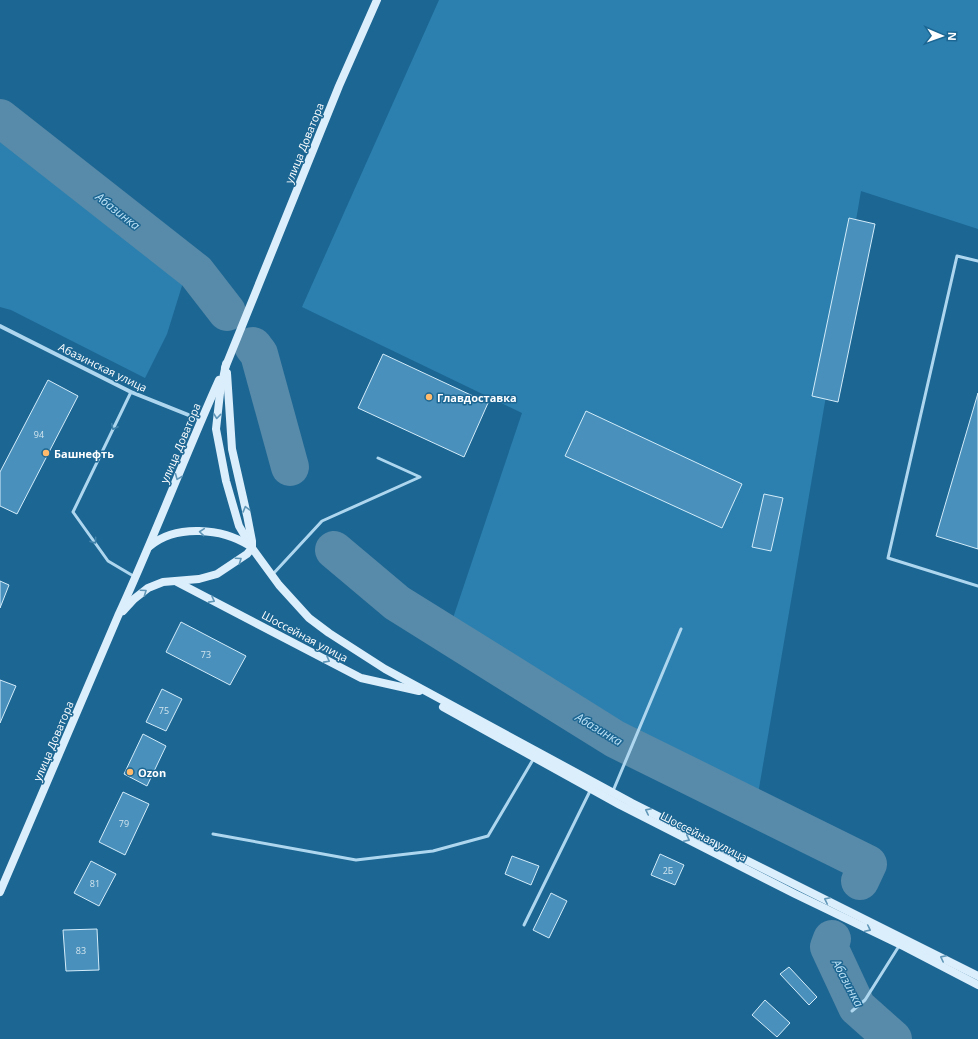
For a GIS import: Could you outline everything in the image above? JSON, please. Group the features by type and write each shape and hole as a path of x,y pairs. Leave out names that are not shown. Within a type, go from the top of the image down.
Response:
{"main road":[{"name":"улица Доватора","path":"0,892 149,547 201,420 226,364 339,86 377,0"},
{"path":"118,616 134,599 148,588 163,582 199,579 216,574 247,554 252,548 247,515 232,449 226,364"},
{"name":"Шоссейная улица","path":"226,364 220,392 216,430 226,481 239,526 252,548 272,576 299,609 324,629 385,669 428,693 612,792 978,976"},
{"path":"149,547 157,540 176,533 196,532 232,537 252,548"},
{"name":"Шоссейная улица","path":"177,582 361,678 428,693 444,707 591,789 795,894 978,985"}],"street":[{"name":"Абазинская улица","path":"0,326 131,392 201,420"}],"lane":[{"path":"978,262 957,256 888,558 978,586"},
{"path":"131,392 73,512 108,561 136,577"},
{"path":"272,576 322,521 420,477 378,458"},
{"path":"612,792 680,629"},
{"path":"214,834 356,860 433,851 488,836 535,757"},
{"path":"524,925 591,789"},
{"path":"852,1011 865,1000 900,945"}],"shaded area":[{"path":"439,0 978,0 978,229 861,191 757,800 449,630 522,413 302,307"},
{"path":"0,101 86,177 194,247 167,334 145,378 11,310 0,307"}],"building":[{"path":"849,218 875,224 838,402 812,396"},
{"path":"383,354 488,403 464,457 358,408"},
{"path":"48,380 78,396 17,514 0,506 0,472"},
{"path":"978,393 978,549 936,536"},
{"path":"586,411 742,484 722,528 565,456"},
{"path":"764,494 783,498 771,551 752,547"},
{"path":"0,581 9,585 0,608"},
{"path":"181,622 246,656 230,685 166,652"},
{"path":"0,680 16,686 0,723"},
{"path":"162,689 182,699 166,731 146,722"},
{"path":"143,734 166,746 147,786 124,774"},
{"path":"123,792 149,804 125,855 99,842"},
{"path":"660,854 684,865 675,885 651,875"},
{"path":"512,856 539,866 531,885 505,874"},
{"path":"91,861 116,874 99,906 74,893"},
{"path":"551,893 567,901 549,938 533,930"},
{"path":"97,929 99,970 66,971 63,930"},
{"path":"789,967 817,997 809,1005 780,974"},
{"path":"765,1000 790,1023 777,1037 752,1015"}],"waterway":[{"name":"Абазинка","path":"0,118 196,272 227,312"},
{"name":"Абазинка","path":"253,346 259,354 290,467"},
{"name":"Абазинка","path":"334,550 397,603 615,739 868,864 860,881"},
{"name":"Абазинка","path":"832,939 829,947 857,1007 893,1039"}],"place":[{"name":"Главдоставка","path":"429,397"},
{"name":"Башнефть","path":"46,453"},
{"name":"Ozon","path":"130,772"}]}
